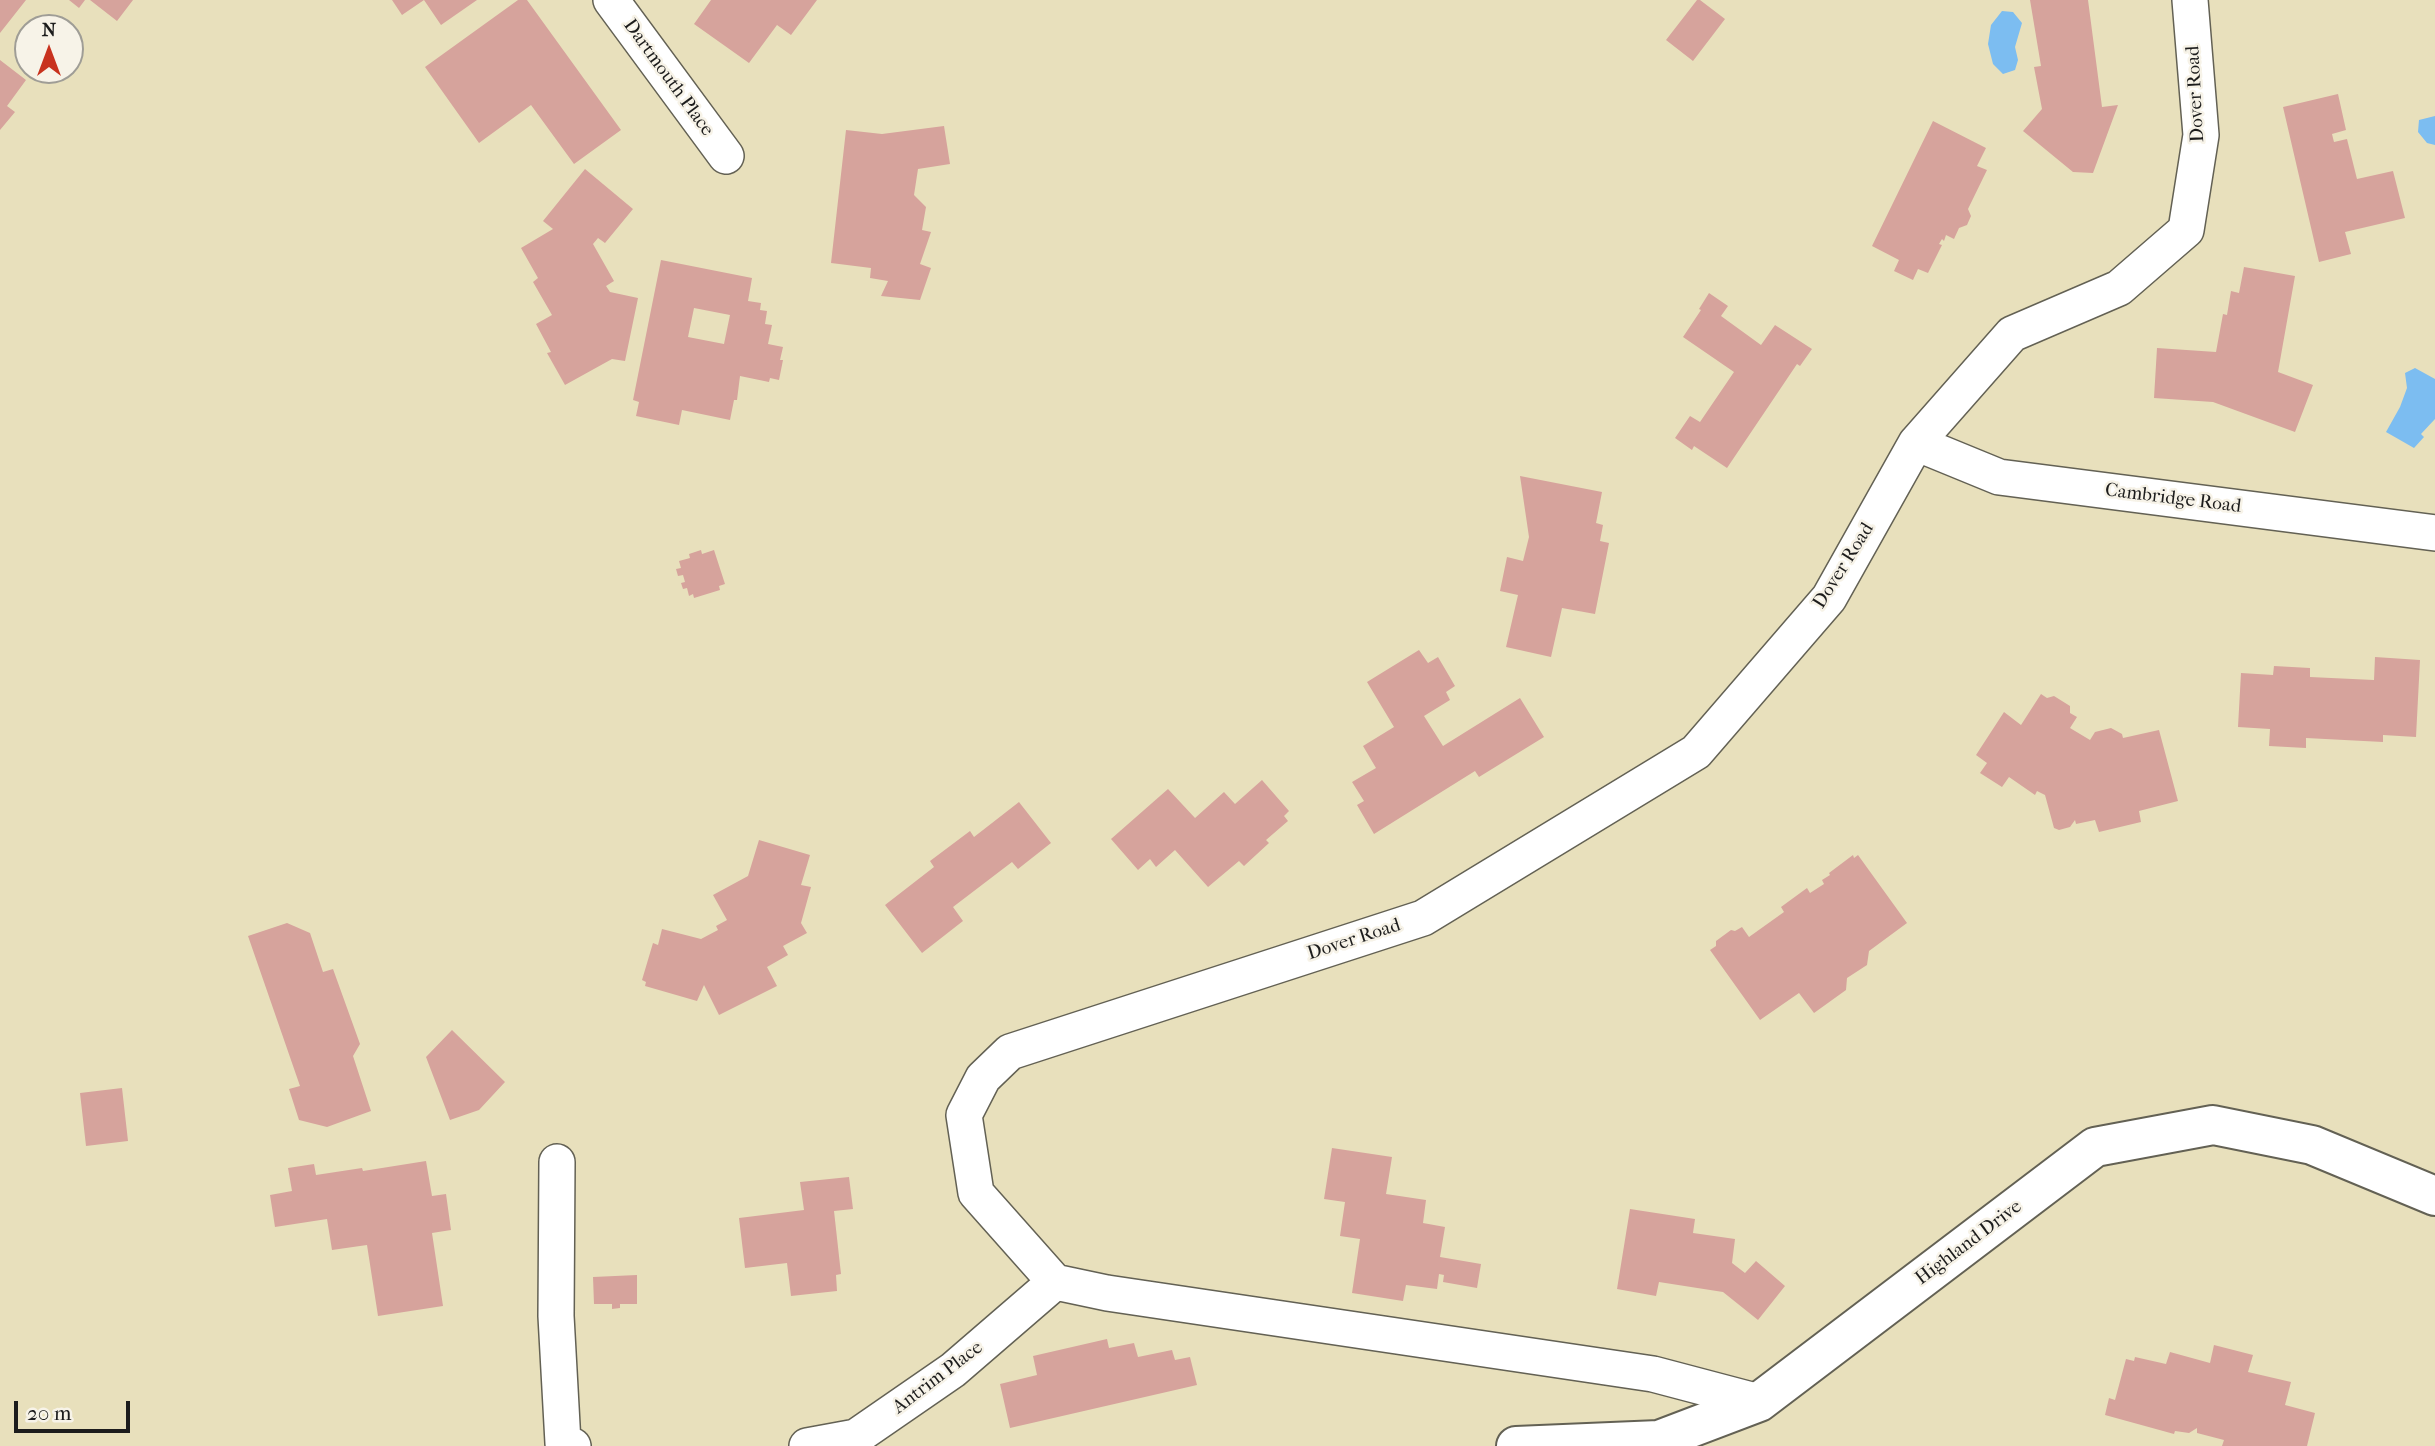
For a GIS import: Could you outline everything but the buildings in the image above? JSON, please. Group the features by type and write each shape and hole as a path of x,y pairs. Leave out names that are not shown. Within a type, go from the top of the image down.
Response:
{"street":[{"name":"Dartmouth Place","path":"611,0 726,156"},
{"name":"Dover Road","path":"1055,1282 976,1193 964,1115 983,1078 1010,1052 1423,918 1696,752 1829,598 1916,443 2012,334 2119,288 2186,230 2201,135 2190,0"},
{"name":"Cambridge Road","path":"1916,443 1999,477 2435,533"},
{"name":"Highland Drive","path":"1516,1446 1659,1440 1759,1402 2095,1147 2213,1125 2312,1144 2435,1196"},
{"path":"557,1162 556,1328 563,1443 573,1446"},
{"path":"1055,1282 1120,1295 1653,1374 1759,1402"},
{"name":"Antrim Place","path":"807,1446 856,1437 953,1370 1055,1282"}],"water":[{"path":"2002,11 2013,12 2022,23 2015,47 2018,60 2015,70 2003,74 1993,64 1988,44 1991,25"},
{"path":"2435,116 2435,145 2427,143 2418,132 2419,120"},
{"path":"2415,368 2435,379 2435,419 2421,434 2424,437 2414,448 2386,432 2407,388 2405,373"}]}
